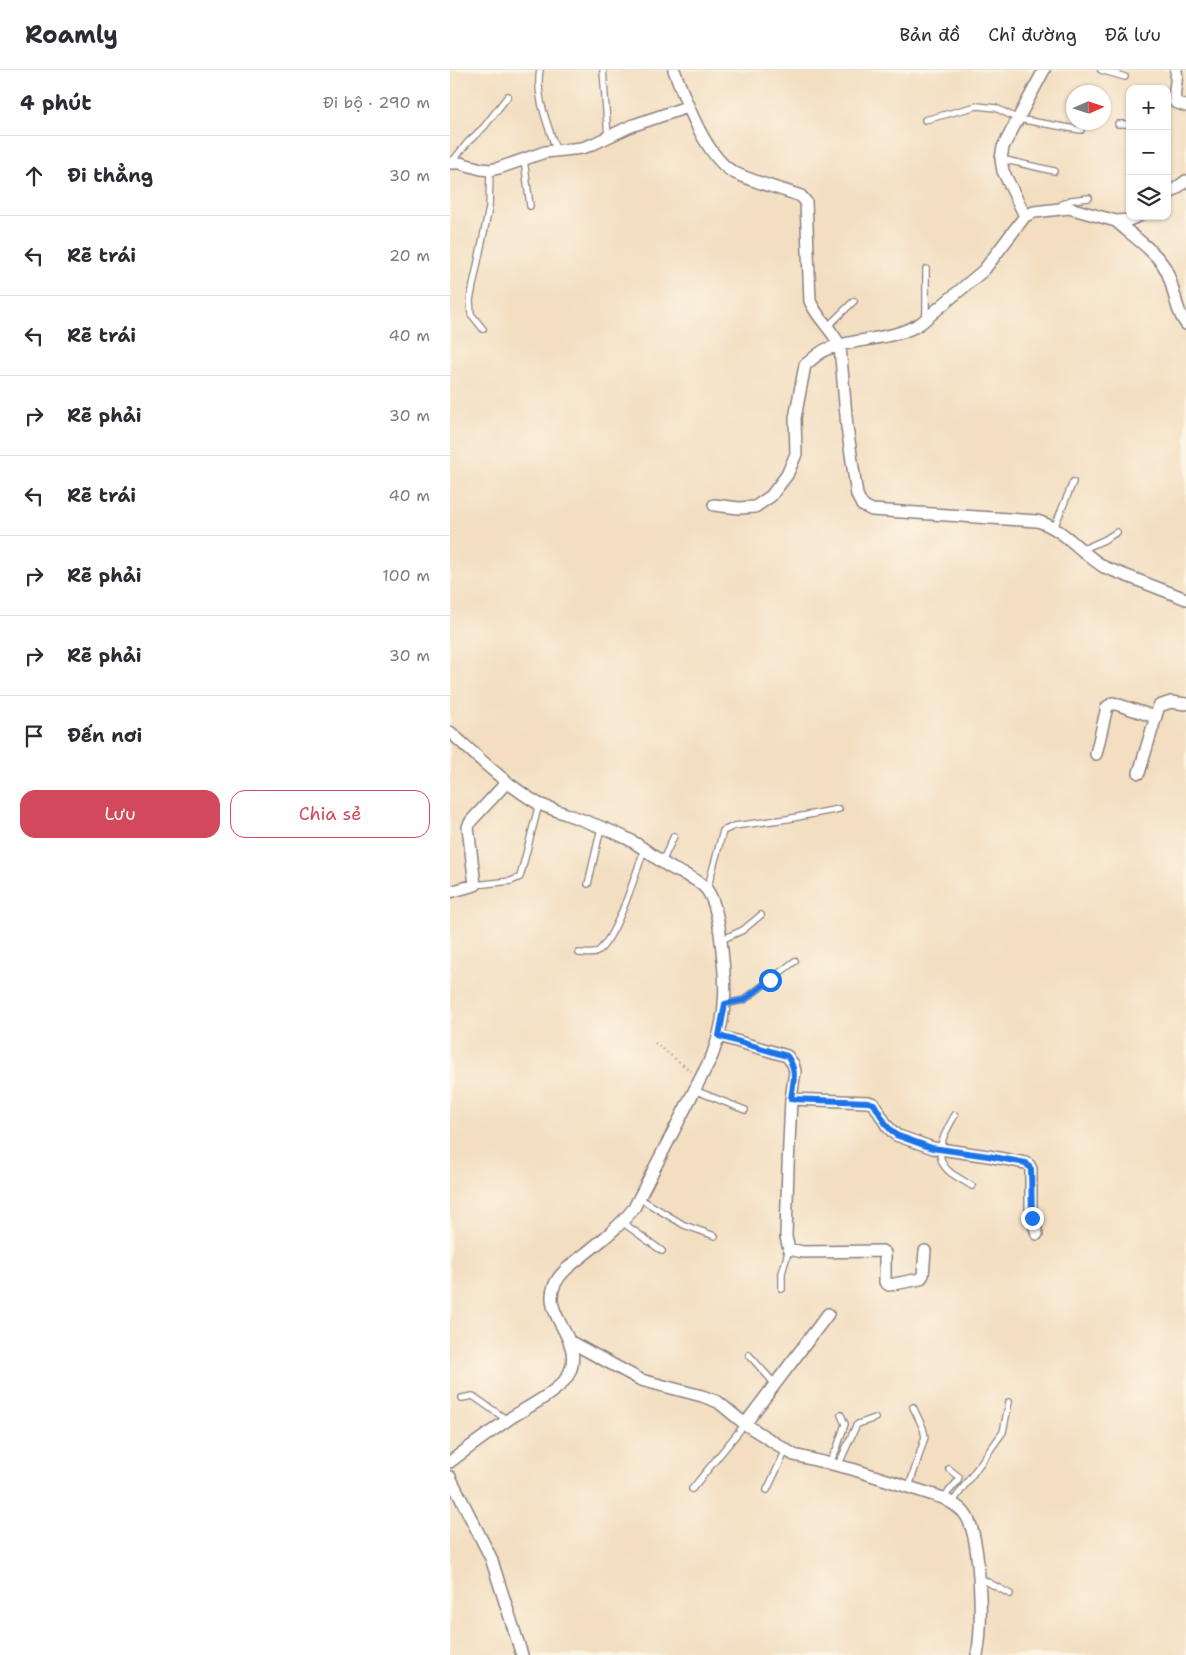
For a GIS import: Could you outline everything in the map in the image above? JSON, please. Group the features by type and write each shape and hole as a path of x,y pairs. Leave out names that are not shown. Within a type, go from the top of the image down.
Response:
{"street":[{"path":"674,70 687,107 715,157 735,173 800,196 806,202 810,301 814,310 836,336 840,346 855,485 862,505 872,510 1037,521 1054,528 1104,567 1186,599"},
{"path":"1025,216 1003,171 1000,159 1003,147 1044,70"},
{"path":"1176,70 1177,80 1171,99 1186,106"},
{"path":"451,163 460,163 490,170 545,152 582,148 631,126 687,107"},
{"path":"1171,192 1186,181"},
{"path":"714,504 739,508 755,507 771,496 786,475 796,454 795,418 805,365 826,350 912,329 984,270 1025,216 1034,212 1060,209 1078,210 1116,221 1129,220"},
{"path":"1116,221 1162,261 1168,272 1179,312 1186,324"},
{"path":"1139,773 1159,706 1170,702 1186,704"},
{"path":"1096,754 1107,707 1113,703 1155,717"},
{"path":"450,732 507,782 539,804 624,837 662,862 697,881 707,890 712,901 721,940 725,973 725,1004 719,1036 712,1056 634,1208 622,1222 567,1269 558,1278 553,1287 554,1310 573,1352 572,1367 567,1378 558,1388 451,1460"},
{"path":"450,892 474,885 468,827 471,821 507,782"},
{"path":"719,1036 787,1056 793,1064 795,1071 791,1099 786,1237 789,1249 802,1252 882,1250 885,1253 885,1282 889,1285 920,1279 923,1275 925,1251"},
{"path":"791,1099 868,1102 874,1104 891,1131 896,1135 940,1149 1026,1163 1031,1169 1031,1213 1037,1234"},
{"path":"745,1424 828,1314"},
{"path":"569,1341 641,1380 718,1402 745,1424 786,1450 801,1457 909,1487 948,1501 967,1517 974,1534 980,1578 980,1644 977,1655"},
{"path":"450,1477 491,1558 522,1655"}],"lane":[{"path":"540,70 538,84 540,97 556,150"},
{"path":"603,70 608,137"},
{"path":"1101,70 1125,77"},
{"path":"451,163 468,142 484,127 508,96"},
{"path":"924,120 977,106 996,108 1018,119 1066,127"},
{"path":"1118,124 1126,124"},
{"path":"1000,159 1054,171"},
{"path":"524,160 530,206"},
{"path":"483,329 471,314 470,300 489,208 490,170"},
{"path":"1060,209 1062,204 1066,202 1089,198"},
{"path":"926,270 926,319"},
{"path":"827,326 854,300"},
{"path":"1054,528 1073,482"},
{"path":"1080,550 1104,540 1117,532"},
{"path":"474,885 511,881 520,877 539,804"},
{"path":"707,890 723,831 734,826 787,819 839,808"},
{"path":"588,884 601,828"},
{"path":"662,862 674,836"},
{"path":"580,953 594,953 605,945 614,931 644,850"},
{"path":"721,940 743,930 761,915"},
{"path":"725,1004 744,1000 795,961"},
{"path":"694,1090 745,1110"},
{"path":"954,1116 943,1137 940,1149 942,1164 951,1173 972,1186"},
{"path":"639,1198 684,1225 715,1236"},
{"path":"622,1222 662,1251"},
{"path":"782,1289 782,1273 789,1249"},
{"path":"749,1355 775,1384"},
{"path":"462,1398 473,1396 508,1420"},
{"path":"948,1501 1003,1432 1010,1402"},
{"path":"909,1487 925,1437 924,1428 913,1407"},
{"path":"833,1465 845,1424 841,1415"},
{"path":"833,1465 856,1426 875,1418"},
{"path":"692,1489 745,1424"},
{"path":"767,1490 786,1450"},
{"path":"948,1501 959,1477 949,1469"},
{"path":"980,1578 1010,1594"}],"path":[{"path":"655,1043 700,1078"}],"route":[{"path":"770,980 744,1000 725,1004 719,1036 787,1056 793,1064 795,1071 791,1099 868,1102 878,1108 887,1126 896,1135 932,1148 1026,1163 1031,1169 1032,1218"}]}
